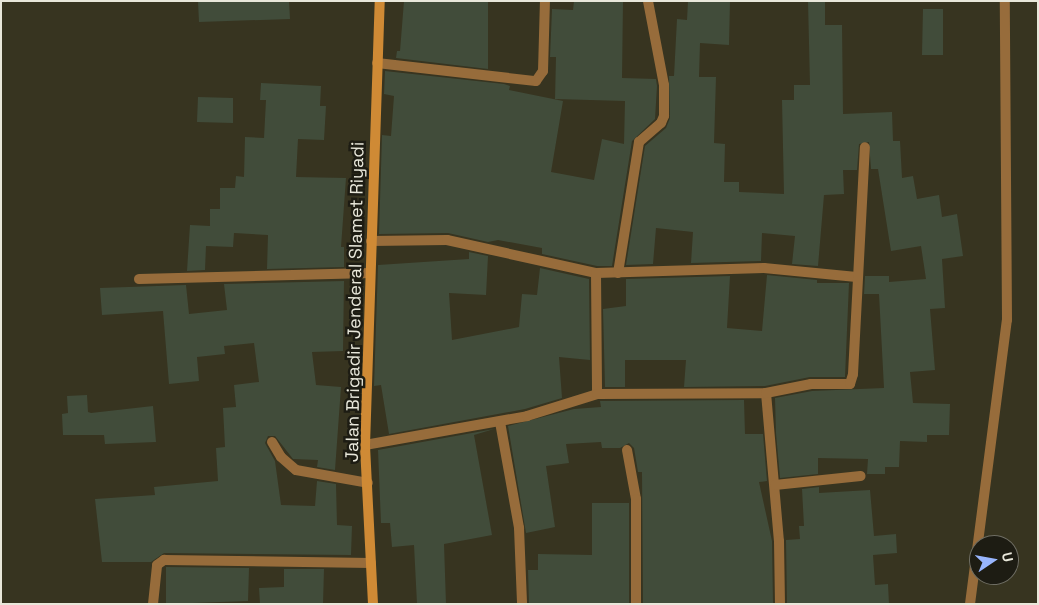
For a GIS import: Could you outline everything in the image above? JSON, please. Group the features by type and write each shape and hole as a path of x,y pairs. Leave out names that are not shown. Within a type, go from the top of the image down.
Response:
{"main road":[{"name":"Jalan Brigadir Jenderal Slamet Riyadi","path":"373,604 366,445 380,1"}],"street":[{"path":"378,63 536,81 543,70 545,1"},
{"path":"618,273 639,142 661,123 664,116 664,85 648,1"},
{"path":"970,604 1007,320 1005,1"},
{"path":"366,445 500,422 597,394 766,393 811,384 850,384 865,147"},
{"path":"371,241 447,240 596,273 764,268 857,277"},
{"path":"139,279 370,273"},
{"path":"596,273 597,394"},
{"path":"766,393 775,485 780,604"},
{"path":"500,422 519,528 522,604"},
{"path":"272,442 281,457 296,470 368,483"},
{"path":"626,450 636,499 636,604"},
{"path":"775,485 860,476"},
{"path":"153,604 157,565 164,560 371,563"}],"building":[{"path":"198,1 289,1 290,19 199,22"},
{"path":"404,1 488,1 488,69 396,58 397,51 400,51"},
{"path":"574,1 623,1 622,78 656,79 655,119 632,141 612,266 597,266 542,254 542,248 498,240 488,242 448,233 379,234 382,135 391,136 394,96 384,94 385,71 504,84 510,86 509,90 563,101 551,172 594,180 602,139 624,144 625,101 555,99 556,57 550,57 552,9 573,10"},
{"path":"688,1 730,1 729,45 700,43 699,77 716,77 714,143 725,144 724,182 739,182 739,192 784,194 782,100 794,100 794,85 810,85 808,1 825,1 825,25 842,25 843,114 892,112 893,141 900,141 902,178 913,176 917,199 939,195 942,217 957,214 963,256 942,259 945,308 930,309 935,370 910,372 913,403 950,404 949,435 927,435 927,442 900,441 899,467 885,467 885,474 867,474 868,459 818,458 818,474 780,478 776,433 775,398 812,391 884,388 879,294 864,294 865,276 889,276 889,282 926,279 921,246 891,251 878,169 871,169 869,142 859,144 857,170 843,170 844,194 824,195 818,266 792,264 795,236 762,233 761,261 691,263 693,232 656,228 653,264 626,265 645,146 666,128 670,118 669,76 674,76 677,19 687,20"},
{"path":"923,9 943,9 943,55 922,55"},
{"path":"261,83 321,86 320,106 326,106 324,140 298,139 296,177 346,178 341,247 344,247 344,267 267,269 268,235 234,233 233,247 206,246 205,270 187,271 190,225 210,226 210,209 220,209 220,188 235,188 236,176 244,177 245,137 264,138 266,100 260,100"},
{"path":"198,97 233,98 233,123 197,122"},
{"path":"469,252 488,256 486,295 449,293 452,340 519,327 522,294 537,295 540,268 589,279 590,360 559,357 562,398 525,409 389,434 381,385 374,386 378,265 469,259"},
{"path":"767,275 817,280 817,283 849,283 845,377 810,377 765,386 684,387 686,360 625,360 625,387 605,387 603,309 626,306 626,279 730,276 727,328 762,331"},
{"path":"344,281 343,351 312,352 316,385 341,387 335,470 317,467 318,460 293,459 275,436 268,436 265,443 275,461 281,505 315,506 317,481 336,484 337,525 352,526 351,555 164,553 151,562 102,562 95,499 155,495 154,487 218,481 216,448 225,447 223,408 236,407 234,385 259,382 254,343 224,346 225,354 197,357 199,381 169,384 163,311 102,315 100,288 186,285 189,314 227,310 224,284"},
{"path":"87,395 88,412 91,413 153,406 156,442 105,444 104,435 63,435 62,414 68,413 67,396"},
{"path":"744,400 745,434 763,434 767,481 759,482 772,541 773,604 643,604 642,472 638,472 634,448 629,443 620,448 602,448 601,442 566,444 569,463 546,466 555,527 526,533 508,426 574,409 601,407 600,401"},
{"path":"494,429 474,435 492,535 444,544 446,604 417,604 414,545 392,547 390,523 381,523 378,450"},
{"path":"819,487 819,493 870,490 874,536 896,534 897,553 873,555 875,585 888,584 889,604 787,604 786,540 800,539 799,526 804,526 802,489"},
{"path":"592,503 629,503 629,604 529,604 528,570 538,570 538,554 592,555"},
{"path":"166,567 249,568 248,601 166,604"},
{"path":"284,569 324,569 323,604 260,604 259,588 284,587"}]}
